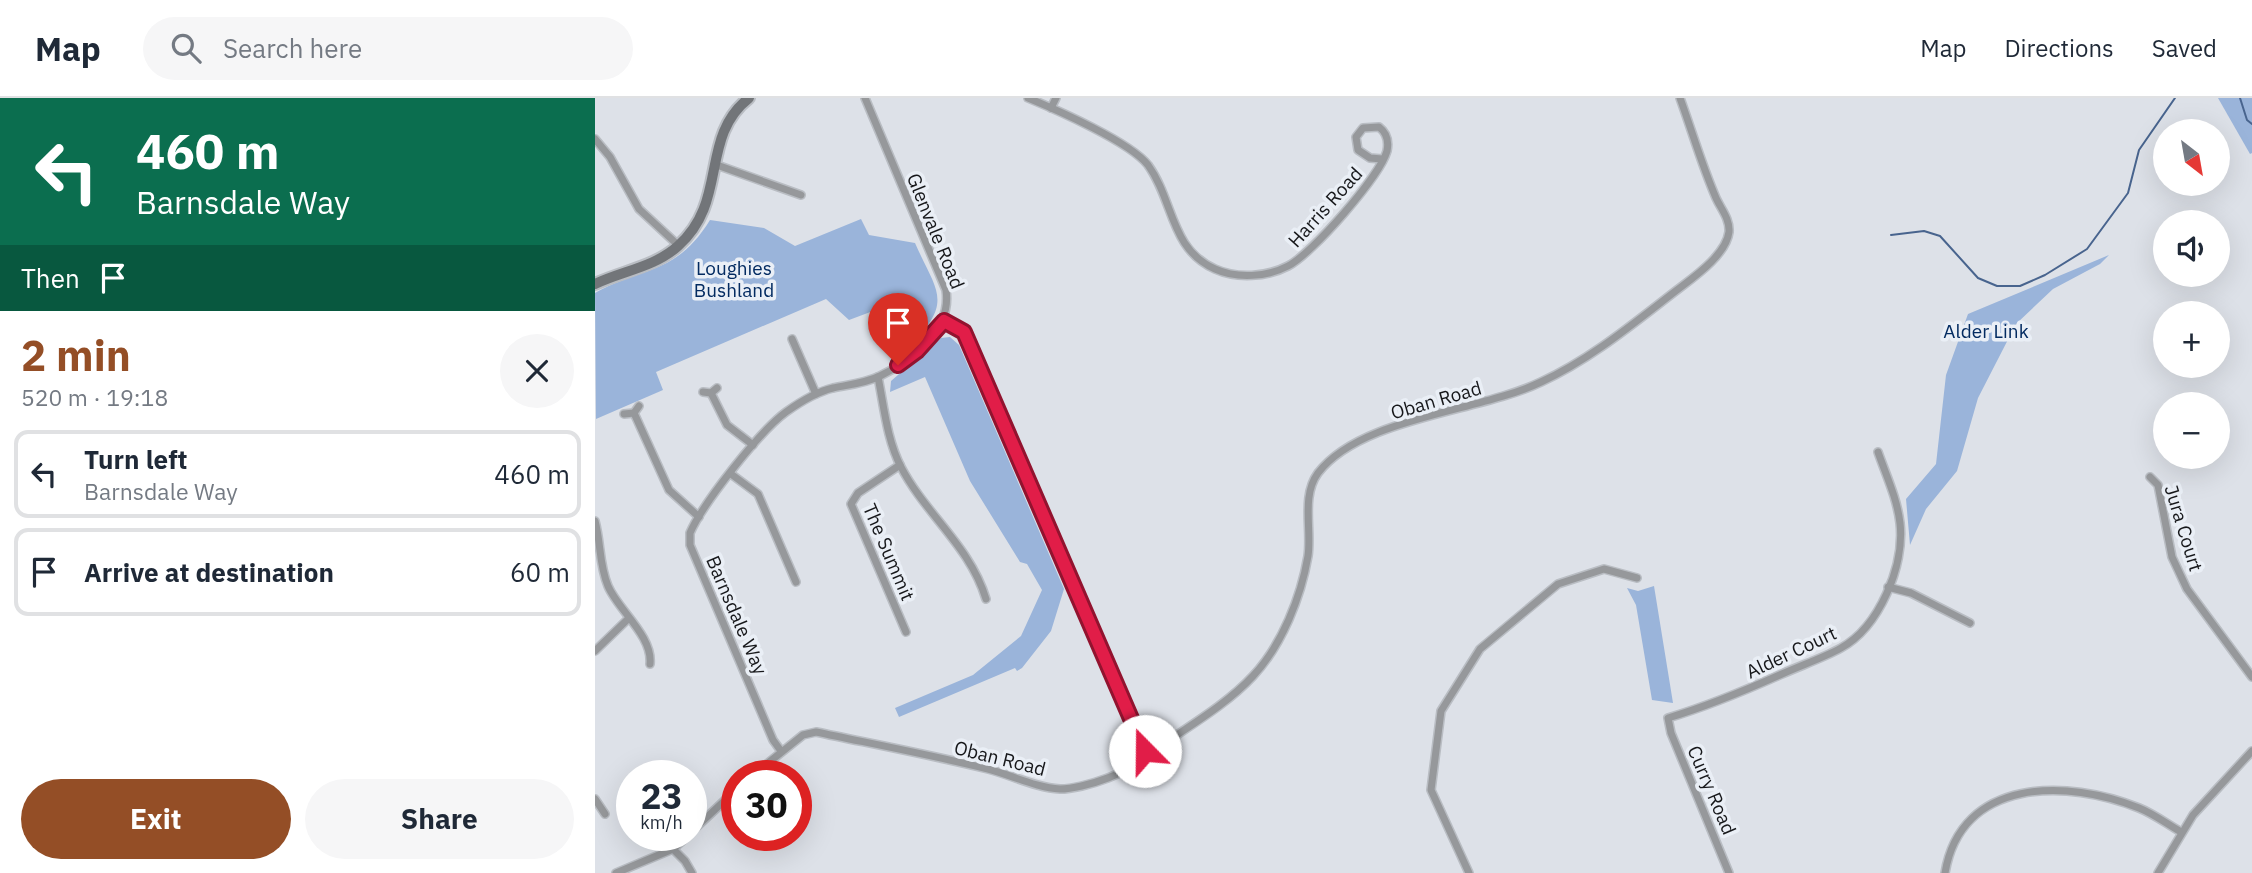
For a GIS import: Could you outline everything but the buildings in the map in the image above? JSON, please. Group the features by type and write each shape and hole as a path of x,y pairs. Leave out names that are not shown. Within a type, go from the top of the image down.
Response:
{"street":[{"name":"Glenvale Road","path":"865,98 946,290 948,305 944,321 964,332 1145,751"},
{"name":"Harris Road","path":"1028,98 1138,156 1159,184 1173,227 1196,258 1216,269 1241,275 1265,274 1301,258 1375,175 1388,148 1386,134 1379,127 1363,128 1356,137 1358,150 1370,158 1381,159"},
{"path":"1051,108 1056,98"},
{"name":"Oban Road","path":"770,760 803,735 816,732 987,769 1059,789 1078,787 1122,772 1142,758 1145,751 1156,749 1215,708 1254,675 1279,638 1293,608 1308,555 1310,491 1318,473 1345,449 1410,420 1474,406 1539,383 1579,362 1685,284 1723,247 1729,236 1726,216 1717,200 1680,98"},
{"path":"595,284 647,265 679,246 696,226 709,201 714,164 726,125 743,100"},
{"path":"595,139 610,157 639,209 679,246"},
{"path":"714,164 801,195"},
{"name":"Barnsdale Way","path":"781,751 773,740 690,545 690,533 753,445 786,412 816,394 878,377 917,351 944,321"},
{"path":"792,337 816,394"},
{"path":"878,377 900,465 919,497 961,547 974,567 986,599"},
{"path":"710,391 727,425 753,445"},
{"path":"624,414 637,409 669,490 699,517"},
{"name":"Alder Court","path":"1668,718 1711,705 1843,647 1863,630 1877,611 1898,558 1900,526 1897,504 1878,452"},
{"name":"The Summit","path":"900,465 858,493 851,503 906,632"},
{"path":"731,474 758,494 796,582"},
{"name":"Jura Court","path":"2150,477 2158,485 2172,557 2187,589 2252,677"},
{"path":"595,521 599,558 608,587 646,644 650,664"},
{"path":"1469,873 1431,790 1441,710 1480,649 1558,584 1604,569 1637,578"},
{"path":"1888,587 1911,593 1970,623"},
{"path":"595,651 628,619"},
{"name":"Curry Road","path":"1668,718 1671,733 1730,873"},
{"path":"2158,873 2193,815 2252,751"},
{"path":"1945,873 1950,853 1972,819 1998,800 2021,792 2065,791 2133,806 2181,832"},
{"path":"595,799 605,814"},
{"path":"707,818 721,804"},
{"path":"616,873 668,851"},
{"path":"675,851 692,873"}],"green space":[{"path":"2218,98 2252,98 2252,153 2250,154"},
{"name":"Loughies Bushland","path":"861,219 869,235 915,243 934,285 937,306 925,329 912,343 889,305 849,320 826,299 656,372 663,390 596,419 595,293 672,260 685,251 710,220 764,228 795,246"},
{"name":"Alder Link","path":"2109,255 2100,264 2053,289 2016,324 1978,398 1957,471 1926,509 1910,545 1906,499 1936,464 1946,375 1968,314"},
{"path":"950,337 959,345 1064,589 1051,631 1022,668 1017,671 1015,668 899,717 895,708 973,675 1021,636 1042,590 1027,564 1020,562 970,481 925,377 890,392 891,381 941,338"},
{"path":"1654,586 1673,703 1652,700 1636,605 1627,588 1638,591"}],"waterway":[{"path":"1891,235 1924,231 1940,236 1978,278 1997,286 2020,286 2045,275 2087,249 2128,193 2139,150 2175,98"},
{"path":"2240,98 2247,120 2252,124"}],"route":[{"path":"898,365 917,351 944,321 964,332 1145,751"}]}
